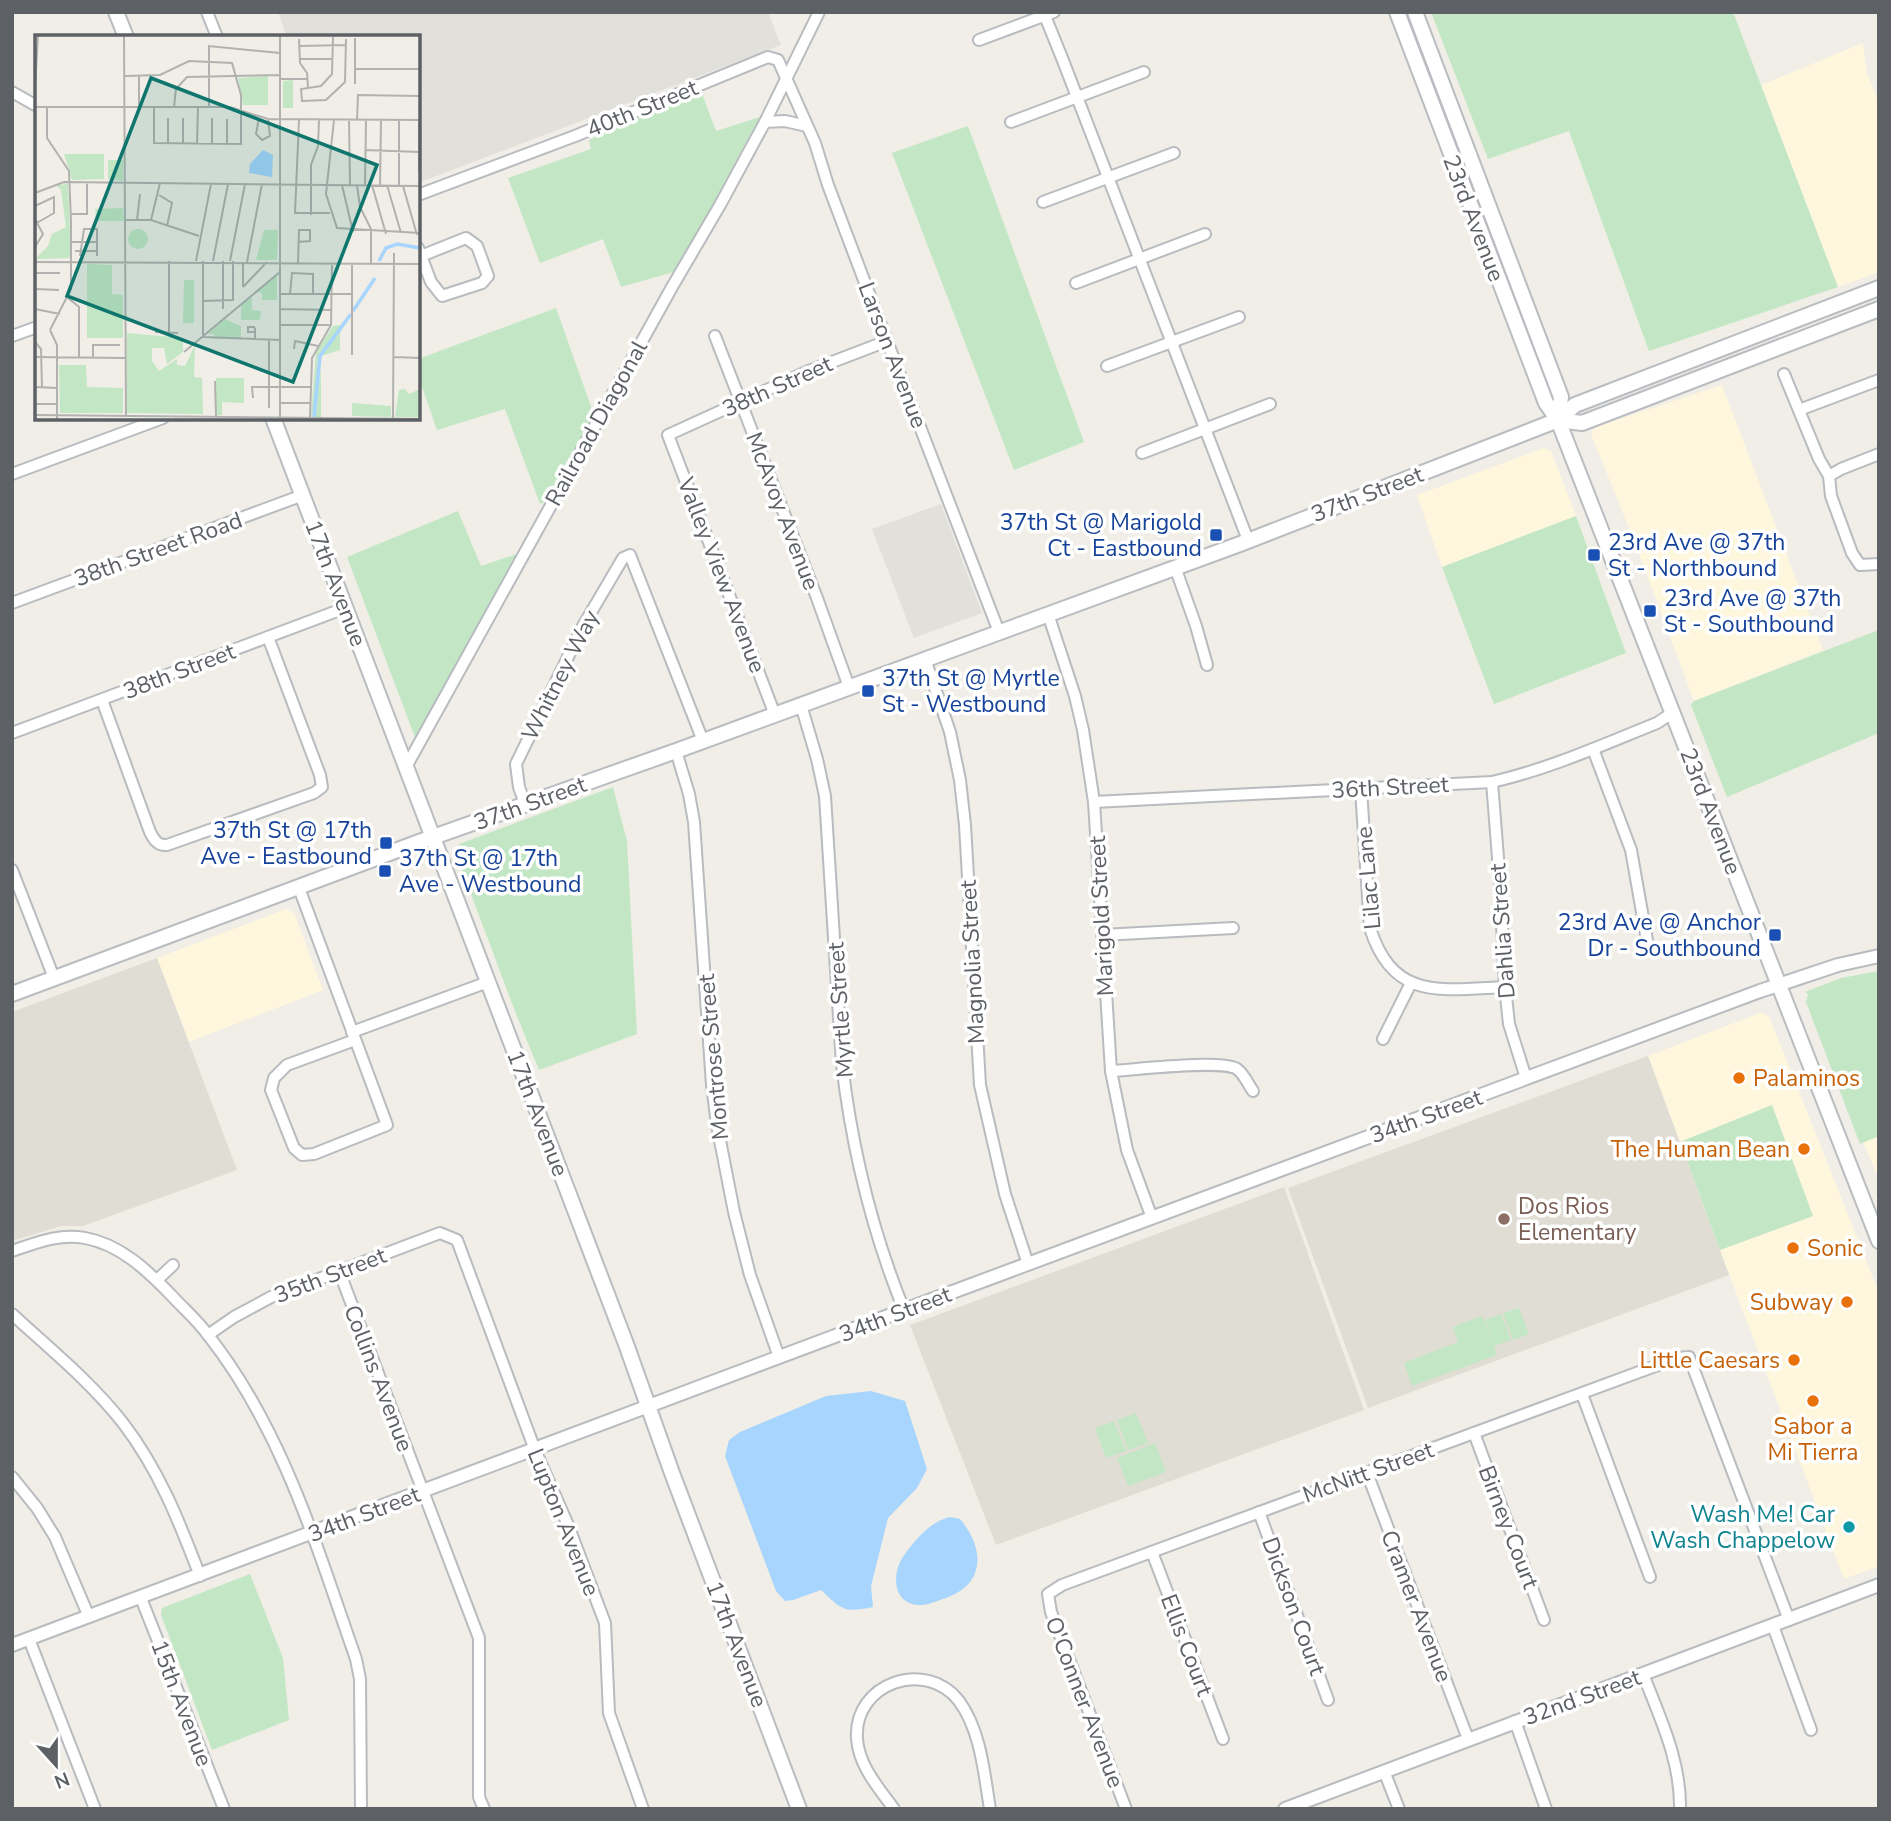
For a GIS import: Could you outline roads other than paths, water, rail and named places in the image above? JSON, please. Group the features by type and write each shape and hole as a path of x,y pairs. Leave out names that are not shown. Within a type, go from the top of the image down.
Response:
{"main road":[{"path":"116,12 125,35"},
{"name":"23rd Avenue","path":"1397,12 1541,391 1558,420 1879,1241"},
{"name":"23rd Avenue","path":"1415,12 1561,397 1558,420"},
{"name":"37th Street","path":"12,994 433,837 775,715 1248,540 1558,420 1575,405 1879,288"},
{"path":"1828,308 1835,326"},
{"name":"37th Street","path":"1558,420 1583,423 1879,309"},
{"name":"17th Avenue","path":"274,420 799,1809"}],"street":[{"path":"207,12 216,35"},
{"path":"785,79 819,12"},
{"path":"979,40 1049,14 1077,97 1248,540"},
{"name":"40th Street","path":"420,194 575,136 768,57 778,60 785,79"},
{"path":"1011,122 1144,72"},
{"name":"Railroad Diagonal","path":"406,767 765,122 785,79"},
{"name":"Larson Avenue","path":"785,79 807,126 999,632"},
{"path":"12,92 35,105"},
{"path":"765,122 785,121 807,126"},
{"path":"1043,202 1174,153"},
{"path":"1076,282 1205,234"},
{"path":"466,238 477,246 488,276 482,283 442,296 431,282 420,252 466,238"},
{"path":"1107,366 1239,317"},
{"path":"12,336 35,328"},
{"name":"McAvoy Avenue","path":"715,335 849,687"},
{"name":"38th Street","path":"668,435 806,372 887,341"},
{"path":"1784,373 1819,459 1829,476 1831,496 1852,553 1860,565 1879,564"},
{"path":"1799,410 1879,380"},
{"path":"1142,453 1270,404"},
{"path":"12,474 158,420"},
{"name":"Valley View Avenue","path":"668,435 775,715"},
{"path":"1829,476 1879,454"},
{"name":"38th Street Road","path":"12,603 303,495"},
{"name":"Whitney Way","path":"526,804 519,787 516,764 583,626 623,558 630,555 703,741"},
{"path":"1175,567 1207,665"},
{"name":"38th Street","path":"12,733 345,608"},
{"name":"Marigold Street","path":"1048,614 1075,696 1094,802 1111,1072 1127,1150 1152,1218"},
{"path":"102,699 150,832 161,846 314,793 322,787 320,775 268,637"},
{"name":"Magnolia Street","path":"925,659 950,732 960,780 980,1085 1005,1194 1028,1264"},
{"name":"Myrtle Street","path":"801,705 825,796 847,1105 870,1215 904,1310"},
{"name":"36th Street","path":"1094,802 1492,782 1523,775 1593,749 1657,723 1672,713"},
{"path":"1593,749 1631,850 1648,946"},
{"name":"Montrose Street","path":"676,751 694,822 712,1085 722,1156 750,1275 779,1357"},
{"name":"Dahlia Street","path":"1492,782 1504,987 1509,1024 1526,1078"},
{"name":"Lilac Lane","path":"1361,789 1370,928 1376,947 1388,965 1411,983"},
{"path":"12,870 54,978"},
{"path":"299,888 354,1036 387,1125 314,1154 302,1155 294,1148 271,1090 274,1078 287,1065 354,1036 488,982"},
{"path":"1102,935 1233,928"},
{"name":"34th Street","path":"12,1645 1526,1078 1779,985 1838,965 1879,956"},
{"path":"1383,1039 1411,983 1442,989 1504,987"},
{"path":"1111,1072 1205,1065 1231,1066 1241,1072 1253,1091"},
{"name":"35th Street","path":"208,1335 255,1304 339,1271 440,1233 457,1240"},
{"path":"12,1251 47,1239 62,1237 85,1238 111,1246 157,1280 208,1335 261,1417 312,1534 356,1659 360,1679 361,1809"},
{"name":"Lupton Avenue","path":"457,1240 535,1450 568,1525 605,1623 609,1713 643,1809"},
{"path":"157,1280 173,1265"},
{"name":"Collins Avenue","path":"339,1271 479,1638 479,1797 484,1809"},
{"path":"12,1314 83,1378 124,1425 173,1506 201,1576"},
{"name":"McNitt Street","path":"1048,1594 1062,1585 1259,1512 1677,1358 1689,1357 1789,1620"},
{"path":"1582,1394 1650,1577"},
{"name":"Birney Court","path":"1474,1433 1544,1620"},
{"name":"Cramer Avenue","path":"1367,1473 1468,1738"},
{"path":"12,1477 37,1508 55,1537 89,1617"},
{"name":"Dickson Court","path":"1259,1512 1328,1700"},
{"name":"Ellis Court","path":"1152,1552 1223,1739"},
{"name":"32nd Street","path":"1285,1809 1879,1585"},
{"name":"O'Conner Avenue","path":"1048,1594 1055,1623 1126,1809"},
{"name":"15th Avenue","path":"141,1598 224,1809"},
{"path":"1773,1626 1811,1730"},
{"path":"29,1639 95,1809"},
{"path":"1643,1674 1675,1762 1680,1809"},
{"path":"894,1809 864,1764 858,1747 858,1726 862,1710 873,1695 894,1682 913,1679 938,1684 953,1695 964,1710 978,1743 990,1809"},
{"path":"1515,1721 1546,1809"},
{"path":"1384,1771 1399,1809"}],"water":[{"path":"871,1391 905,1401 927,1469 917,1488 888,1518 871,1586 873,1607 849,1610 834,1602 821,1590 785,1601 776,1591 725,1456 729,1440 740,1432 826,1396"},
{"path":"950,1517 960,1519 974,1543 977,1566 974,1576 957,1593 943,1599 923,1605 908,1603 898,1592 896,1584 901,1561 925,1531 936,1522"}],"place":[{"name":"37th St @ Marigold Ct - Eastbound","path":"1216,535"},
{"name":"23rd Ave @ 37th St - Northbound","path":"1594,555"},
{"name":"23rd Ave @ 37th St - Southbound","path":"1650,611"},
{"name":"37th St @ Myrtle St - Westbound","path":"868,691"},
{"name":"37th St @ 17th Ave - Eastbound","path":"386,843"},
{"name":"37th St @ 17th Ave - Westbound","path":"385,871"},
{"name":"23rd Ave @ Anchor Dr - Southbound","path":"1775,935"},
{"name":"Palaminos","path":"1739,1078"},
{"name":"The Human Bean","path":"1804,1149"},
{"name":"Dos Rios Elementary","path":"1504,1219"},
{"name":"Sonic","path":"1793,1248"},
{"name":"Subway","path":"1847,1302"},
{"name":"Little Caesars","path":"1794,1360"},
{"name":"Sabor a Mi Tierra","path":"1813,1401"},
{"name":"Wash Me! Car Wash Chappelow","path":"1849,1527"}]}
